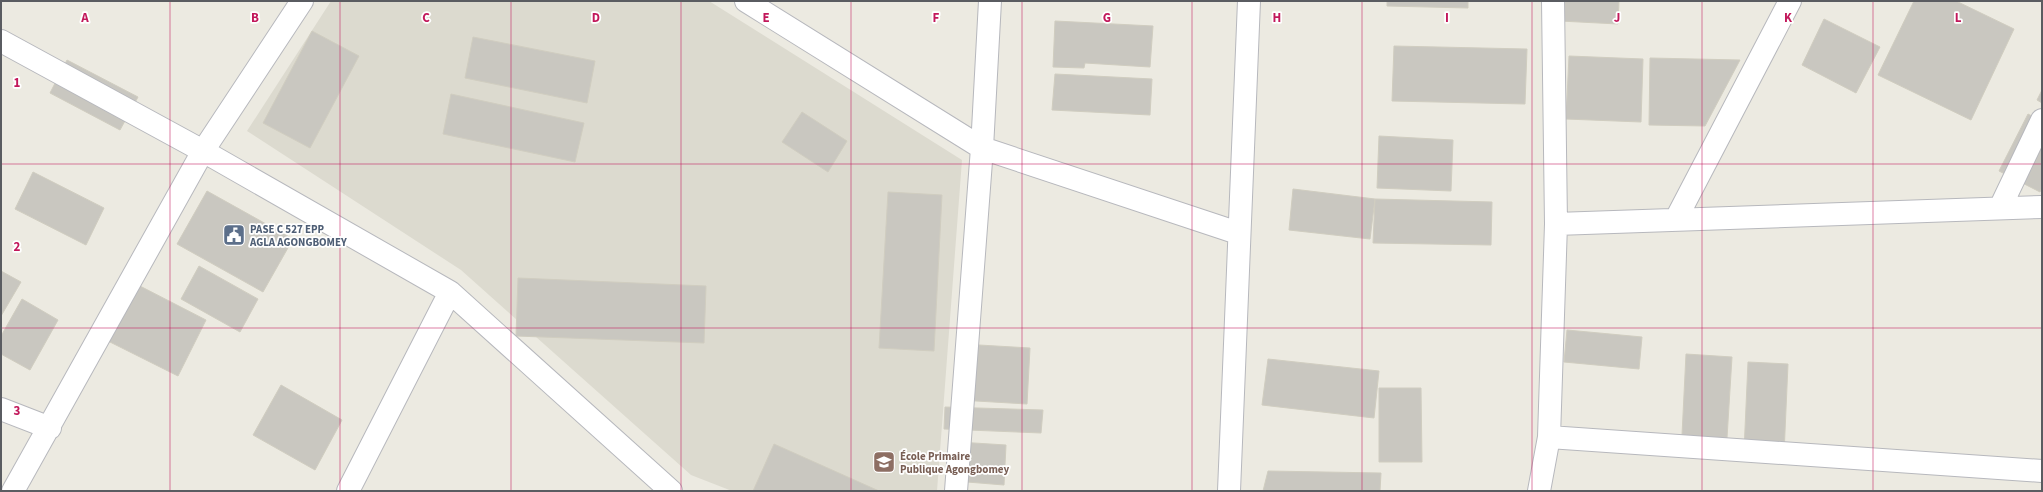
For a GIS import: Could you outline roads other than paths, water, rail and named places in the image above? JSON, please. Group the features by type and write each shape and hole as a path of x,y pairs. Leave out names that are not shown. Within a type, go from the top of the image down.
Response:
{"street":[{"path":"13,491 50,428 203,151 302,1"},
{"path":"746,1 982,148 1238,233"},
{"path":"956,491 982,148 990,1"},
{"path":"1229,491 1238,233 1249,1"},
{"path":"1539,491 1549,437 1556,224 1553,1"},
{"path":"1676,219 1790,1"},
{"path":"1,41 203,151 450,292 670,491"},
{"path":"2000,208 2042,120"},
{"path":"1556,224 2000,208 2042,208"},
{"path":"348,491 450,292"},
{"path":"1,409 50,428"},
{"path":"1549,437 2042,471"}],"place":[{"name":"PASE C 527 EPP AGLA AGONGBOMEY","path":"234,235"},
{"name":"École Primaire Publique Agongbomey","path":"884,462"}]}
